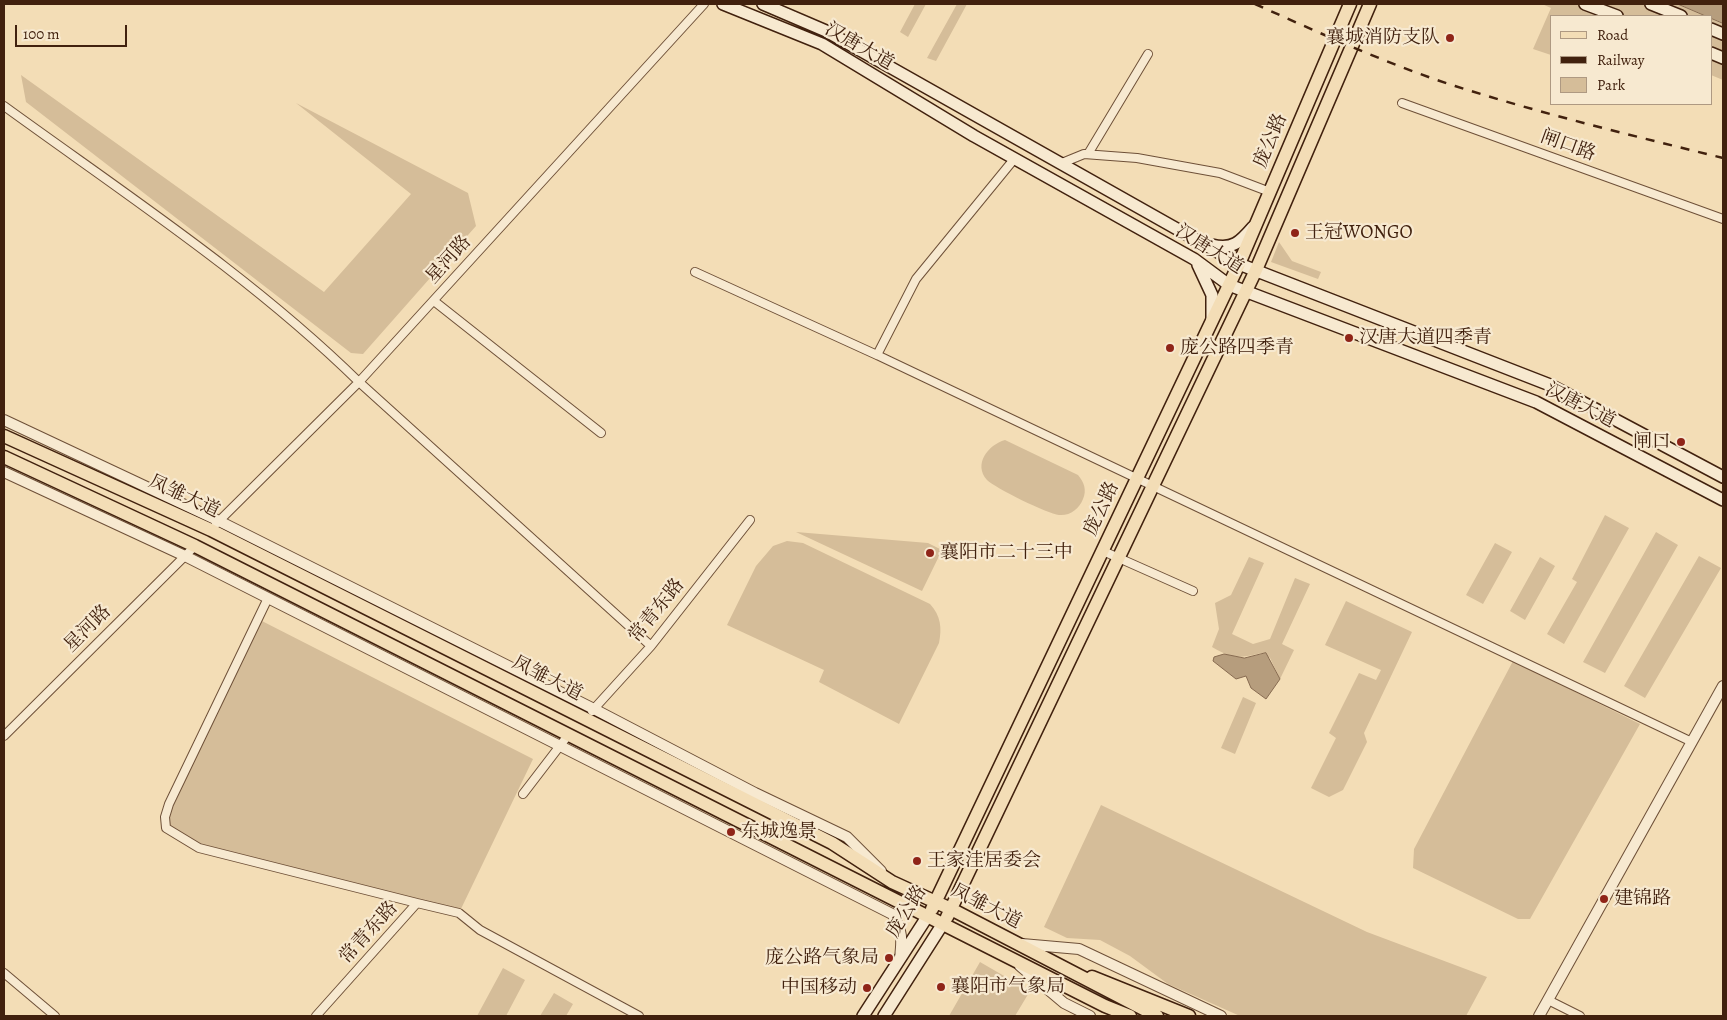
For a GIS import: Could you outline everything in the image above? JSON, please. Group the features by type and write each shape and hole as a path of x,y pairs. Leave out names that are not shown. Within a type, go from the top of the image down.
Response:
{"main road":[{"name":"汉唐大道","path":"723,4 822,44 974,136 1194,259 1229,285 1536,402 1723,500"},
{"name":"汉唐大道","path":"763,4 826,31 1239,264 1550,385 1723,477"},
{"name":"庞公路","path":"863,1016 936,903 1239,264 1350,4"},
{"name":"庞公路","path":"884,1016 951,910 1154,486 1244,291 1256,270 1370,4"},
{"path":"1585,4 1614,15"},
{"path":"1652,4 1679,15"},
{"path":"1202,242 1228,247 1241,240 1256,224"},
{"path":"1267,244 1265,267 1273,277"},
{"path":"1194,259 1212,295 1212,320"},
{"path":"1235,311 1245,301 1262,298"},
{"path":"4,456 8,437"},
{"name":"凤雏大道","path":"8,437 215,526 518,685 832,843 892,882 951,910 1157,1016"},
{"name":"凤雏大道","path":"4,456 195,546 569,734 927,918 1105,1006 1130,1016"},
{"name":"凤雏大道","path":"1066,970 1104,980 1189,1016"},
{"name":"凤雏大道","path":"1061,983 1088,1006 1109,1016"}],"street":[{"name":"星河路","path":"215,526 360,382 704,4"},
{"path":"1088,154 1148,54"},
{"name":"闸口路","path":"1402,103 1723,220"},
{"path":"4,106 257,290 316,340 651,646"},
{"path":"1062,163 1088,154 1137,158 1220,173 1270,192"},
{"path":"877,355 916,279 1015,158"},
{"path":"694,272 877,355 1692,742"},
{"path":"434,301 601,433"},
{"path":"4,420 215,526 567,695 847,837 892,882"},
{"path":"4,472 185,556 561,744 892,914 898,922 903,936 900,959"},
{"name":"常青东路","path":"585,718 651,646 750,520"},
{"name":"星河路","path":"4,736 195,546"},
{"path":"1103,551 1193,591"},
{"path":"268,598 169,804 165,817 166,828 199,848 417,903"},
{"path":"470,684 515,722"},
{"path":"518,685 567,695"},
{"path":"1539,1016 1723,686"},
{"path":"523,794 569,734"},
{"path":"688,770 738,783"},
{"path":"664,797 713,808"},
{"name":"常青东路","path":"316,1016 417,903 459,913 480,930 639,1016"},
{"path":"1018,944 1079,949 1221,1016"},
{"path":"1009,958 1064,1003 1090,1016"},
{"path":"4,973 55,1016"},
{"path":"1548,1000 1580,1016"}],"green space":[{"path":"915,4 926,4 908,37 900,32"},
{"path":"957,4 967,4 936,61 927,58"},
{"path":"1542,4 1678,4 1705,15 1550,15 1550,55 1533,49 1551,8"},
{"path":"1712,18 1723,23 1723,80 1712,75"},
{"path":"21,75 324,292 411,194 296,103 468,193 476,226 363,354 351,353 26,102"},
{"path":"1279,242 1292,261 1321,272 1318,279 1271,262"},
{"path":"1005,440 1078,475 1083,483 1085,492 1077,509 1067,514 1053,514 1033,506 987,480 982,468 984,456 993,446"},
{"path":"1605,515 1629,528 1564,644 1547,634 1577,582 1572,579"},
{"path":"796,532 928,543 942,550 922,591"},
{"path":"1656,532 1678,545 1605,673 1583,662"},
{"path":"787,541 803,543 930,604 936,613 940,627 939,643 899,724 819,682 824,670 727,625 756,566 773,546"},
{"path":"1495,543 1512,552 1483,604 1466,595"},
{"path":"1699,556 1721,568 1645,698 1624,686"},
{"path":"1249,557 1264,563 1232,634 1253,644 1270,639 1295,578 1310,584 1282,644 1294,650 1280,679 1270,658 1262,653 1237,657 1212,647 1219,629 1215,603 1231,595"},
{"path":"1540,557 1555,566 1525,620 1510,611"},
{"path":"1346,601 1412,632 1364,733 1367,742 1343,790 1329,797 1311,788 1336,738 1329,733 1359,673 1376,680 1381,670 1325,645"},
{"path":"258,619 533,759 459,913 199,848 166,828 169,804"},
{"path":"1513,661 1640,724 1530,919 1518,919 1413,868 1414,849"},
{"path":"1243,697 1256,703 1235,754 1221,748"},
{"path":"1101,805 1367,932 1487,977 1466,1016 1240,1016 1168,984 1130,956 1100,940 1067,938 1044,927"},
{"path":"980,962 1030,991 1015,1016 949,1016"},
{"path":"503,968 525,980 506,1016 477,1016"},
{"path":"554,993 573,1004 566,1016 540,1016"}],"shaded area":[{"path":"1678,4 1723,4 1723,23 1712,18 1712,15 1704,15"},
{"path":"1266,653 1280,679 1266,699 1251,688 1246,676 1236,679 1213,661 1214,657 1224,654 1244,658"}],"railway":[{"path":"1255,4 1379,58 1455,86 1555,115 1723,158"}],"place":[{"name":"襄城消防支队","path":"1450,38"},
{"name":"王冠WONGO","path":"1295,233"},
{"name":"汉唐大道四季青","path":"1349,338"},
{"name":"庞公路四季青","path":"1170,348"},
{"name":"闸口","path":"1681,442"},
{"name":"襄阳市二十三中","path":"930,553"},
{"name":"东城逸景","path":"731,832"},
{"name":"王家洼居委会","path":"917,861"},
{"name":"建锦路","path":"1604,899"},
{"name":"庞公路气象局","path":"889,958"},
{"name":"襄阳市气象局","path":"941,987"},
{"name":"中国移动","path":"867,988"}]}
